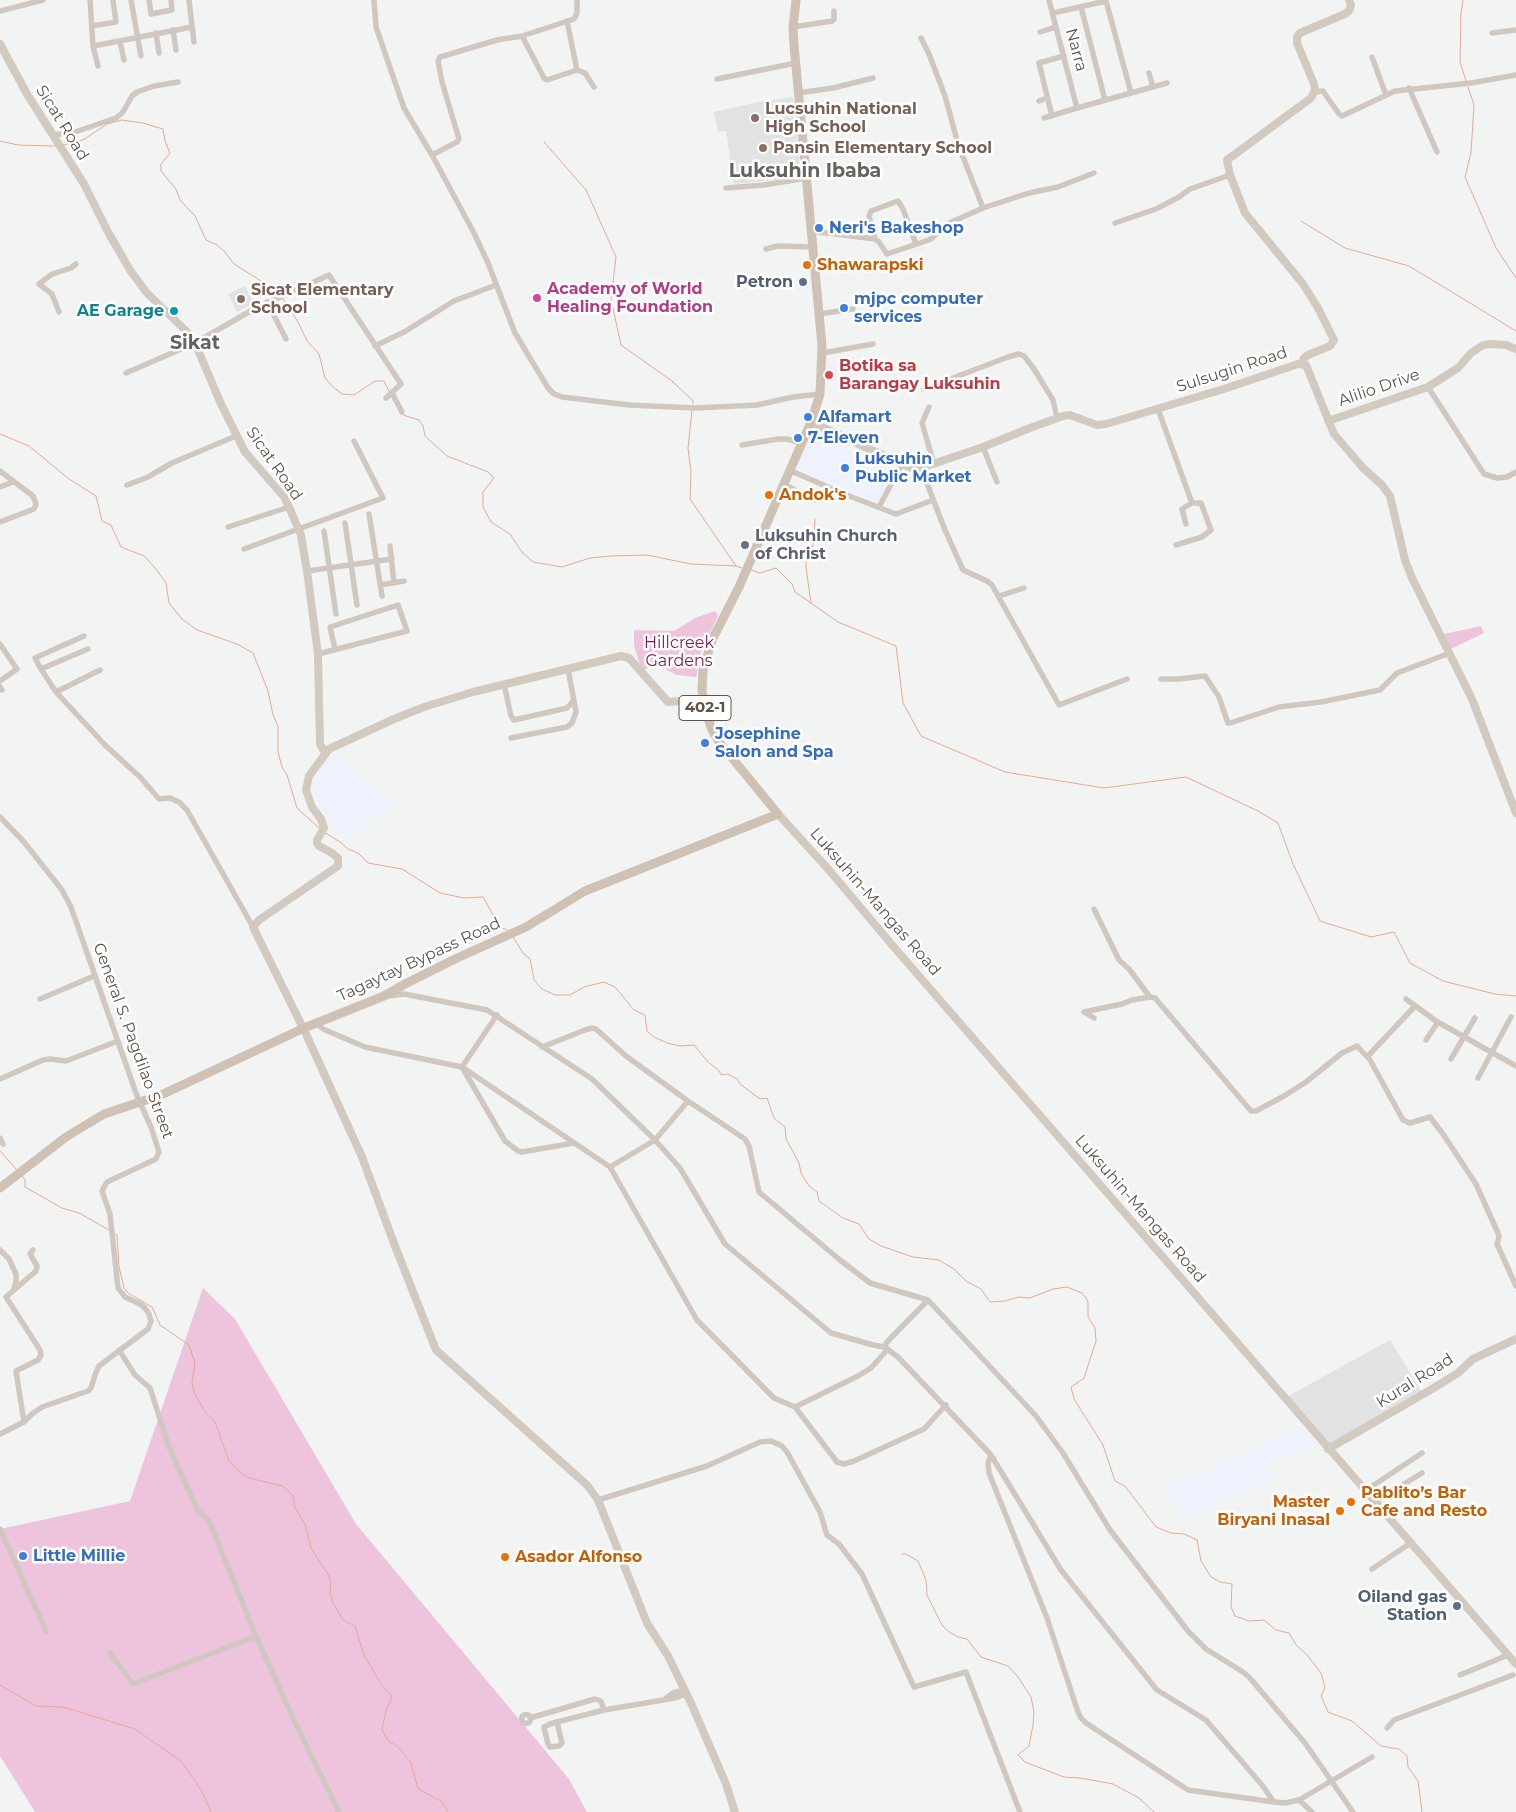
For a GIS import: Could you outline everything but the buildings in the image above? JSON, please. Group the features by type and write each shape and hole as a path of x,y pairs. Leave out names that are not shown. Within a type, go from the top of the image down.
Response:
{"main road":[{"name":"Luksuhin-Mangas Road","path":"778,814 724,749 712,730 703,700 703,670 706,655 739,587 811,422 820,394 823,353 798,93 793,27 796,0"},
{"name":"Tagaytay Bypass Road","path":"2,1186 66,1137 110,1112 168,1092 304,1028 384,996 455,959 526,927 585,891 778,814"}],"street":[{"path":"0,11 43,0"},
{"path":"90,0 93,46 98,66"},
{"path":"92,26 116,22 113,0"},
{"path":"132,0 141,56"},
{"path":"149,0 151,14 172,10 171,0"},
{"path":"189,0 194,42"},
{"path":"374,0 376,27 404,108 432,155 485,256 515,333 548,388 554,394 562,397 629,405 688,408 756,405 793,397 820,394"},
{"path":"432,155 457,142 459,139 442,82 438,61 440,57 497,40 522,36 567,21 576,17 577,0"},
{"name":"Narra","path":"1049,0 1077,108"},
{"path":"1302,363 1308,355 1330,346 1334,340 1303,284 1245,213 1230,175 1227,160 1311,98 1314,92 1314,84 1297,43 1297,37 1345,14 1349,11 1350,0"},
{"path":"1053,13 1106,1 1131,94"},
{"path":"1081,7 1105,100"},
{"path":"793,27 832,21 834,19 834,11"},
{"path":"567,21 576,70"},
{"path":"93,46 192,27"},
{"path":"1040,32 1056,27"},
{"path":"173,30 176,50"},
{"path":"1492,33 1516,30"},
{"path":"156,33 159,53"},
{"path":"522,36 544,78 547,80 576,70 585,73 594,87"},
{"path":"921,38 945,96 958,144 984,208"},
{"path":"120,41 124,60"},
{"name":"Sicat Road","path":"0,44 3,59 84,184 130,270 146,292 188,333 195,343 236,436 251,461 274,486 289,507 299,530 307,571 318,654 320,744 324,753"},
{"path":"1052,116 1040,63 1064,56"},
{"path":"1372,57 1386,95"},
{"path":"717,79 796,64"},
{"path":"1149,73 1153,87"},
{"path":"1314,92 1324,91 1342,116 1394,90 1472,84 1516,75"},
{"path":"798,93 832,88 873,78"},
{"path":"55,139 116,118 123,112 132,96 137,92 154,86 178,82"},
{"path":"1044,118 1167,83"},
{"path":"1409,88 1437,152"},
{"path":"1039,100 1048,98"},
{"path":"811,231 875,239 887,254 931,238 947,224 984,208 1029,193 1058,187 1094,172"},
{"path":"1115,223 1156,209 1190,189 1230,175"},
{"path":"726,188 764,185 807,178"},
{"path":"875,239 869,216 870,211 898,201 903,209 916,244"},
{"path":"766,249 777,246 813,247"},
{"path":"59,312 52,294 39,284 52,274 71,268 76,264"},
{"path":"126,373 195,343 267,302 329,275 401,384 386,398"},
{"path":"375,346 404,332 454,301 496,285"},
{"path":"267,302 286,339"},
{"path":"819,314 852,308"},
{"path":"823,353 873,344"},
{"name":"Alilio Drive","path":"1328,421 1428,387 1458,368 1471,353 1482,346 1491,344 1506,345 1516,349"},
{"path":"924,389 1019,354 1024,356 1034,369 1053,400 1057,418"},
{"name":"Sulsugin Road","path":"811,422 902,464 912,468 921,468 983,448 1057,418 1070,415 1097,425 1106,424 1302,363 1306,365 1334,434 1362,468 1382,485 1390,496 1405,560 1412,578 1472,699 1516,813"},
{"path":"1428,387 1484,474 1497,478 1507,477 1516,472"},
{"path":"392,392 402,412"},
{"path":"929,407 922,423 934,464"},
{"path":"1158,409 1192,503"},
{"path":"127,485 148,477 172,463 236,436"},
{"path":"742,445 778,439 787,439 801,443"},
{"path":"244,550 383,498 354,442"},
{"path":"983,448 997,482"},
{"path":"879,508 902,464"},
{"path":"921,468 963,570 987,581 999,596 1059,704 1127,679"},
{"path":"789,470 896,514 933,500"},
{"path":"0,471 33,496 36,504 34,509 0,522"},
{"path":"0,487 13,482"},
{"path":"783,484 815,500"},
{"path":"1176,546 1202,537 1211,530 1201,503 1192,503 1182,509 1186,524"},
{"path":"228,527 289,507"},
{"path":"369,514 382,596"},
{"path":"345,523 358,605"},
{"path":"324,531 336,614"},
{"path":"390,546 394,583"},
{"path":"307,571 392,559"},
{"path":"380,585 404,581"},
{"path":"999,596 1024,588"},
{"path":"318,654 335,650 407,631 398,605 330,627 335,650"},
{"path":"84,636 35,658 41,670 56,692 159,799 170,798 179,802 187,810 253,927 304,1028 362,1157 436,1350 587,1486 598,1500 647,1623 668,1656 685,1692 726,1784 735,1812"},
{"path":"0,644 16,668 0,681"},
{"path":"41,670 88,649"},
{"path":"1161,679 1205,676 1219,697 1228,723 1230,723 1279,707 1321,702 1380,690 1397,673 1450,653"},
{"path":"253,927 258,920 338,866 338,858 319,846 317,840 324,828 321,819 312,807 306,790 309,776 324,753 329,749 410,712 473,692 626,656 630,658 665,701 674,703 703,700"},
{"path":"511,738 567,727 575,718 576,712 568,669"},
{"path":"56,692 100,670"},
{"path":"504,684 511,716 514,720 567,708 574,700"},
{"name":"Luksuhin-Mangas Road","path":"778,814 829,870 1516,1664"},
{"name":"General S. Pagdilao Street","path":"0,817 24,842 62,890 74,914 94,976 140,1103 160,1152 156,1159 118,1176 104,1185 102,1195 108,1209 111,1226 119,1292 145,1308 150,1321 148,1329 106,1360 97,1369 90,1390 42,1407 24,1422 0,1434"},
{"path":"1094,909 1119,960 1129,969 1150,997"},
{"path":"40,999 94,976"},
{"path":"384,996 404,994 479,1007 497,1015 592,1079 655,1140 680,1168 725,1244 831,1333 872,1346 886,1348 898,1356 992,1455 1062,1570 1156,1690 1206,1720 1274,1802"},
{"path":"1094,1018 1084,1012 1150,997 1155,998 1250,1111 1256,1110 1284,1096 1354,1046 1357,1046 1367,1057 1403,1120 1410,1123 1430,1117 1443,1134 1476,1184 1498,1233 1497,1244 1516,1286"},
{"path":"1406,999 1438,1022 1516,1066"},
{"path":"1367,1057 1415,1006"},
{"path":"462,1067 497,1015"},
{"path":"1478,1078 1511,1016"},
{"path":"1451,1059 1475,1018"},
{"path":"1426,1040 1438,1022"},
{"path":"316,1023 365,1047 462,1067 610,1167 697,1320 774,1398 794,1407 838,1462 844,1464 854,1461 924,1429 946,1406"},
{"path":"542,1047 585,1030 596,1029 626,1056 688,1102 747,1142 758,1188 765,1198 866,1281 928,1300 1036,1416 1062,1453 1110,1530 1197,1641 1249,1677 1305,1743 1353,1812"},
{"path":"0,1079 43,1060 66,1061 118,1041"},
{"path":"462,1067 505,1141 518,1151 522,1152 574,1143"},
{"path":"610,1167 655,1140 688,1102"},
{"path":"0,1250 9,1259 16,1274 14,1289"},
{"path":"24,1422 16,1371 38,1360 40,1350 6,1299 6,1295 36,1271 37,1266 30,1254 33,1250"},
{"path":"794,1407 871,1368 886,1348 887,1342 928,1300"},
{"name":"Kural Road","path":"1328,1449 1458,1373 1472,1359 1516,1339"},
{"path":"119,1350 135,1375 150,1388 169,1447 198,1511 208,1520 213,1530 256,1636 292,1716 339,1812"},
{"path":"598,1500 707,1466 760,1442 771,1441 782,1446 820,1512 827,1535 839,1544 862,1574 914,1687 966,1672 1020,1812"},
{"path":"1365,1491 1422,1453"},
{"path":"992,1455 988,1463 989,1473 1047,1618 1080,1718 1188,1790 1274,1802 1292,1803 1299,1800 1372,1757"},
{"path":"1375,1502 1422,1473"},
{"path":"0,1529 46,1631"},
{"path":"1372,1569 1412,1542"},
{"path":"110,1653 133,1684 256,1636"},
{"path":"1460,1674 1511,1656"},
{"path":"1387,1728 1394,1720 1514,1675"},
{"path":"557,1722 562,1741 560,1745 550,1747 544,1730 546,1725 557,1722 604,1710 666,1698 673,1693 685,1692"},
{"path":"530,1718 595,1699 601,1701 604,1710"},
{"path":"546,1713 550,1724"},
{"path":"1299,1800 1312,1812"}],"shaded area":[{"name":"Pansin Elementary School","path":"793,97 800,165 795,166 797,178 734,184 726,131 718,132 714,112 758,102"},
{"name":"Sicat Elementary School","path":"245,286 254,303 237,312 228,294"},
{"name":"Luksuhin Public Market","path":"814,428 895,465 877,506 794,472"},
{"path":"333,754 393,803 348,841 319,808 313,790 314,780 319,770 326,759"},
{"path":"1390,1340 1421,1391 1328,1446 1288,1396"},
{"path":"1302,1426 1317,1444 1264,1466 1272,1478 1188,1519 1163,1491"}],"green space":[{"name":"Hillcreek Gardens","path":"715,611 718,615 701,653 696,677 677,675 653,663 642,672 634,645 634,630 674,631 695,618"},
{"path":"1481,626 1484,633 1451,649 1444,634"},
{"path":"203,1288 235,1319 356,1524 569,1779 587,1812 35,1812 0,1756 0,1529 130,1501"}],"waterway":[{"path":"1463,0 1460,62 1466,81"},
{"path":"1468,87 1474,105 1471,153 1465,177 1496,248 1516,278"},
{"path":"63,145 83,140 107,124 122,120 143,123 163,129 170,153 161,164 161,171 176,189 180,200 195,216 206,240 217,245 234,264 261,281 273,293 279,294"},
{"path":"0,141 18,145 56,146"},
{"path":"544,142 586,190 616,257 611,299 621,345 672,381 693,401 693,404"},
{"path":"1301,221 1345,248 1409,266 1516,331"},
{"path":"283,299 298,322 307,341 319,354 325,378 333,387 342,394 354,395 375,381 384,381 390,393"},
{"path":"692,411 688,448 691,472 690,499 736,566 742,568"},
{"path":"403,415 419,420 423,426 425,436 447,456 488,472 494,478 483,492 483,507 491,522 510,534 522,552 533,562 562,567 590,558 647,555 691,564 736,566"},
{"path":"0,434 29,446 69,479 96,496 102,521 111,525 121,547 144,556 156,569 166,583 169,603 182,619 197,630 237,644 253,653 268,691 273,715 278,726 278,752 297,808 319,828"},
{"path":"811,603 806,558 812,549 815,519"},
{"path":"751,570 760,573 776,568 792,584 795,592 838,622 896,646 903,703 921,736 1005,772 1104,788 1186,777 1258,811 1278,823 1293,864 1320,921 1371,937 1394,932 1410,963 1443,981 1495,994 1516,996"},
{"path":"324,832 348,849 358,853 368,863 402,869 440,893 464,898 483,897 492,913 495,925 507,930"},
{"path":"513,937 523,953 530,959 534,980 542,989 555,995 570,995 584,987 604,982 615,987 634,1010 645,1015 647,1031 654,1037 680,1046 694,1045 722,1075 728,1074 737,1079 740,1084 760,1099 767,1098 774,1118 785,1127 786,1139 799,1163 801,1173 809,1186 817,1192 819,1201 843,1218 859,1224 869,1239 881,1246 913,1257 939,1260 954,1269 966,1281 981,1289 990,1302 1005,1301 1019,1297 1030,1298 1053,1289 1067,1287 1082,1293 1088,1301 1088,1317 1095,1328 1096,1341 1084,1378 1071,1387 1074,1399 1103,1445 1115,1481 1125,1486 1156,1527 1171,1533 1184,1534 1197,1540 1201,1561 1211,1577 1220,1582 1232,1584 1231,1607 1235,1616 1249,1621 1264,1620 1276,1630 1289,1633 1296,1645 1307,1655 1321,1673 1325,1687 1321,1696 1328,1712 1352,1721 1381,1746 1399,1749 1407,1756 1408,1767 1418,1781 1422,1812"},
{"path":"0,1151 17,1170"},
{"path":"21,1175 25,1180 25,1187 62,1208 79,1213 109,1230"},
{"path":"115,1234 117,1235 119,1267 124,1288 128,1293 152,1307 160,1325 189,1345 195,1363 192,1383 194,1392 205,1412 215,1422 229,1461 249,1478 283,1486 293,1496 295,1508 305,1524 311,1548 329,1576 332,1601 343,1620 355,1626 364,1655 381,1684 391,1695 382,1730 387,1739 400,1749 411,1763 418,1789 441,1801 448,1812"},
{"path":"902,1554 906,1554 918,1561 926,1580 927,1595 942,1625 949,1632 967,1639 981,1657 1008,1666 1031,1697 1034,1712 1029,1746 1018,1755 1025,1762 1064,1777 1113,1784 1139,1798 1154,1812"},
{"path":"0,1685 36,1706 63,1707 135,1729 181,1761 203,1793 211,1812"}],"place":[{"name":"Lucsuhin National High School","path":"755,118"},
{"name":"Pansin Elementary School","path":"763,148"},
{"name":"Neri's Bakeshop","path":"819,228"},
{"name":"Shawarapski","path":"807,265"},
{"name":"Petron","path":"803,282"},
{"name":"Academy of World Healing Foundation","path":"537,298"},
{"name":"Sicat Elementary School","path":"241,299"},
{"name":"mjpc computer services","path":"844,308"},
{"name":"AE Garage","path":"174,311"},
{"name":"Botika sa Barangay Luksuhin","path":"829,375"},
{"name":"Alfamart","path":"808,417"},
{"name":"7-Eleven","path":"798,438"},
{"name":"Luksuhin Public Market","path":"845,468"},
{"name":"Andok's","path":"769,495"},
{"name":"Luksuhin Church of Christ","path":"745,545"},
{"name":"Josephine Salon and Spa","path":"705,743"},
{"name":"Pablito’s Bar Cafe and Resto","path":"1351,1502"},
{"name":"Master Biryani Inasal","path":"1340,1511"},
{"name":"Little Millie","path":"23,1556"},
{"name":"Asador Alfonso","path":"505,1557"},
{"name":"Oiland gas Station","path":"1457,1606"}],"district":[{"name":"Luksuhin Ibaba","path":"805,171"},
{"name":"Sikat","path":"195,343"}]}
